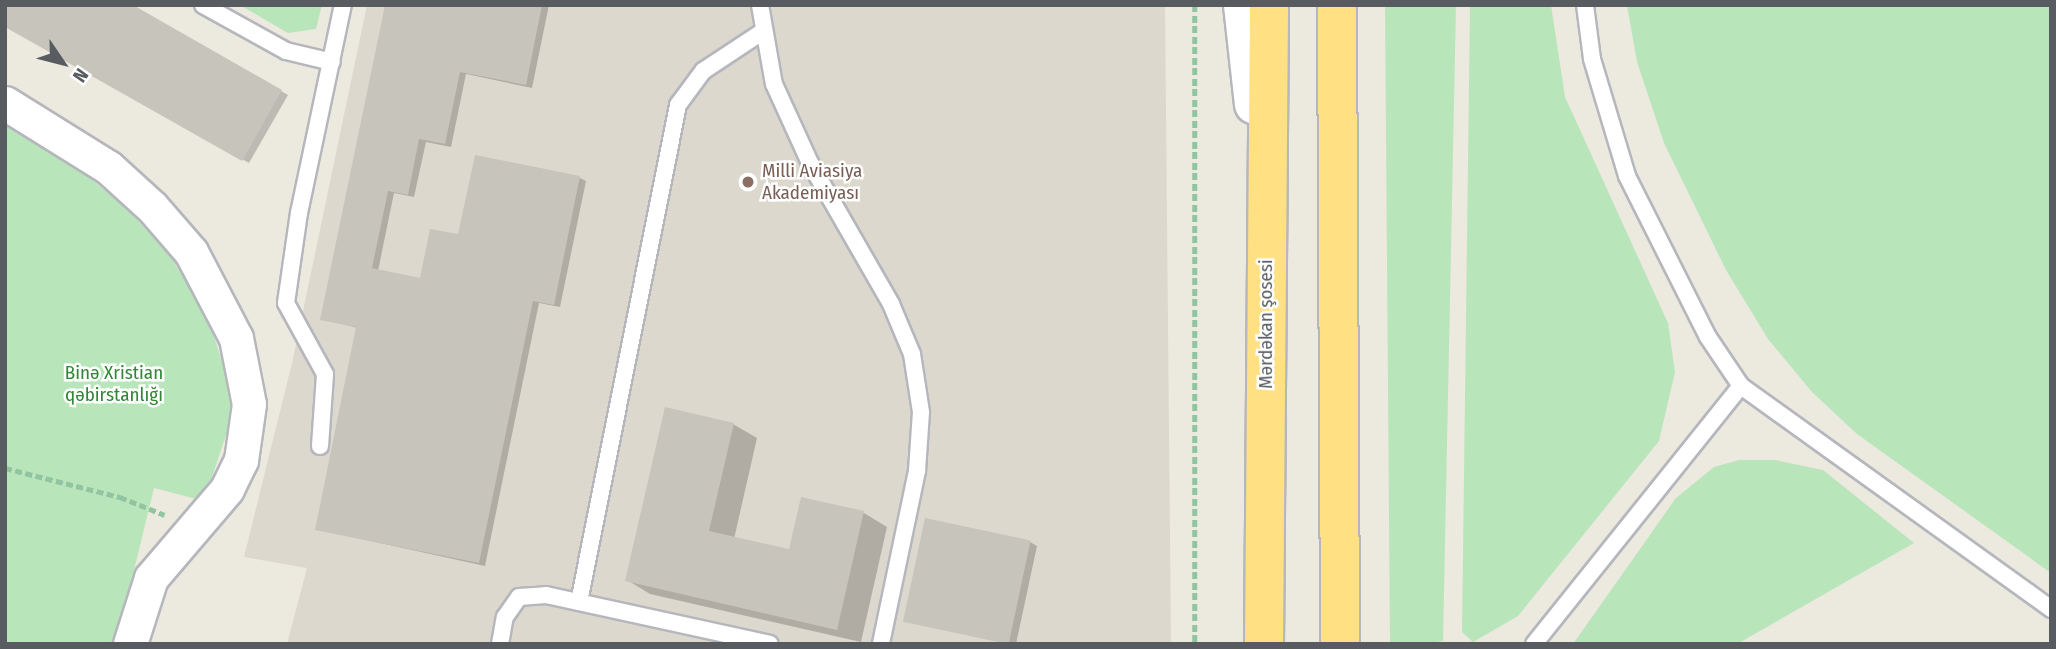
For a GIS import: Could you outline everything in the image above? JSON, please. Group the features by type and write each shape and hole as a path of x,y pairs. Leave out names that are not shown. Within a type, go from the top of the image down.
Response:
{"highway":[{"name":"Mərdəkan şosesi","path":"1264,644 1269,5"},
{"path":"1337,5 1340,644"}],"street":[{"path":"1243,5 1266,247"},
{"path":"5,103 108,167 152,206 191,252 236,338 249,404 241,460 227,489 151,578 130,644"}],"lane":[{"path":"203,5 286,51 332,62"},
{"path":"320,446 325,374 286,303 343,5"},
{"path":"760,5 762,32 774,84 810,163 891,304 912,354 921,412 917,471 880,644"},
{"path":"1585,5 1592,59 1627,176 1708,337 1741,386 2051,609"},
{"path":"579,602 678,105 703,71 762,32"},
{"path":"1534,644 1741,386"},
{"path":"500,644 505,617 519,597 545,595 770,644"}],"path":[{"path":"1195,5 1195,644"},
{"path":"5,468 160,511 188,533"}],"shaded area":[{"name":"Milli Aviasiya Akademiyası","path":"367,5 1165,5 1171,644 287,644 307,568 244,557 293,359"}],"green space":[{"path":"240,5 322,5 316,29 288,33"},
{"path":"1385,5 1456,5 1443,641 1425,644 1390,644"},
{"path":"1470,5 1551,5 1565,97 1668,323 1675,372 1659,441 1518,616 1473,642 1462,632"},
{"path":"1627,5 2051,5 2051,573 1857,434 1812,392 1768,339 1726,270 1664,143 1637,62"},
{"name":"Binə Xristian qəbirstanlığı","path":"5,121 56,150 125,207 169,254 208,318 236,405 204,501 154,488 116,644 5,644"},
{"path":"1739,460 1775,460 1823,470 1914,543 1737,644 1573,644 1676,498 1714,467"}],"building":[{"path":"5,5 133,5 282,90 242,161 5,27"},
{"path":"385,5 542,5 526,85 460,72 445,144 419,139 408,195 388,191 372,268 420,278 430,229 458,234 475,155 580,176 554,305 533,301 479,563 315,530 356,327 320,320"},
{"path":"665,407 734,423 709,531 789,549 801,497 864,511 837,630 625,581"},
{"path":"925,518 1031,540 1009,644 903,622"}],"place":[{"name":"Milli Aviasiya Akademiyası","path":"748,182"}]}
